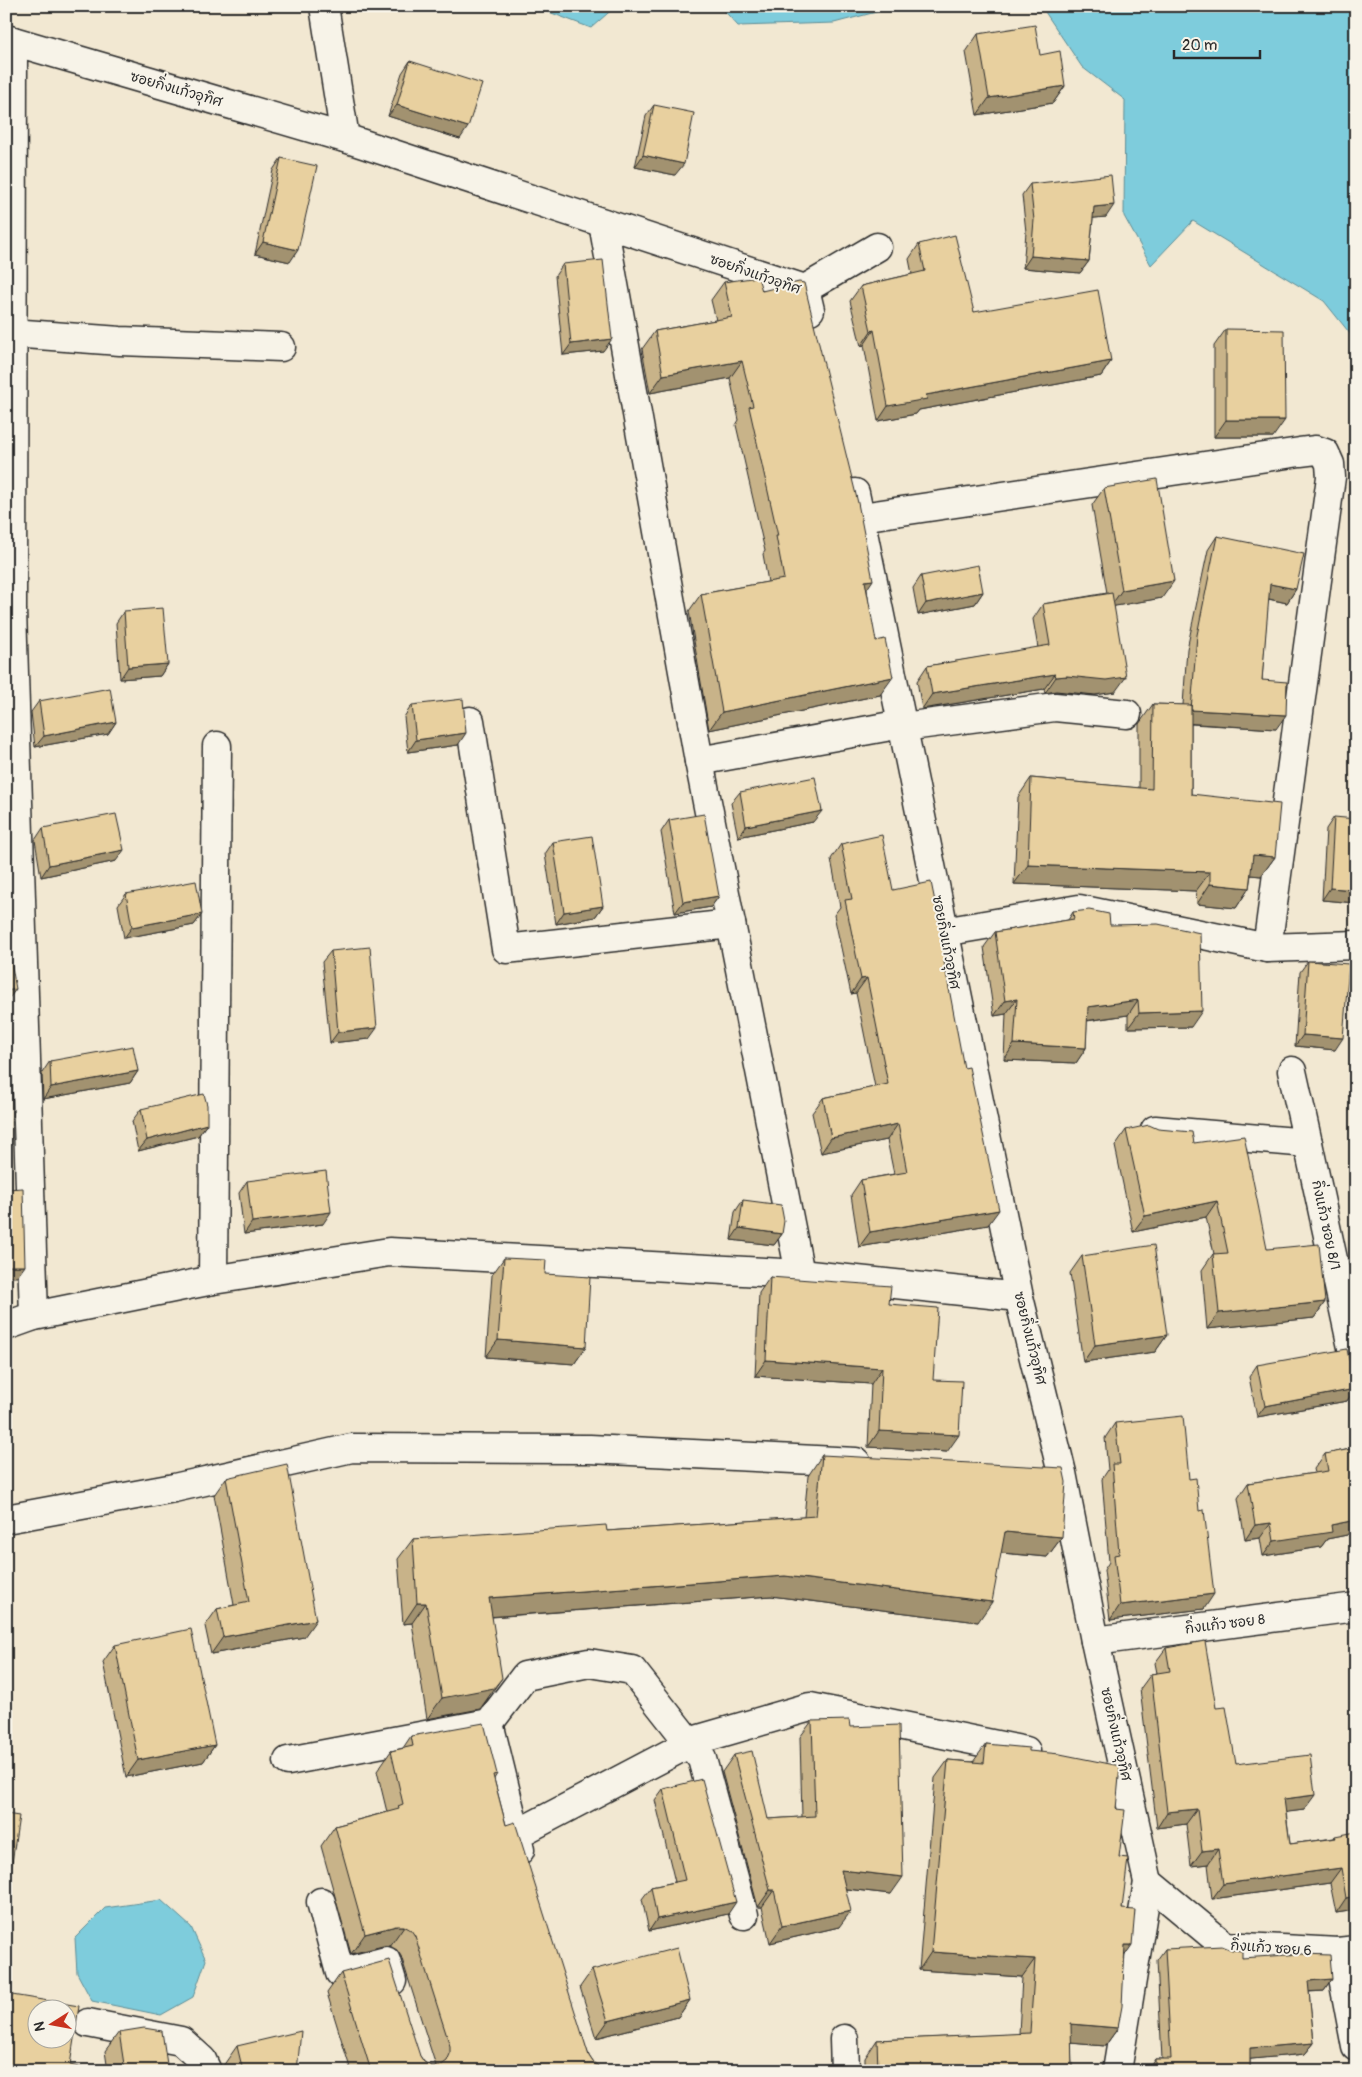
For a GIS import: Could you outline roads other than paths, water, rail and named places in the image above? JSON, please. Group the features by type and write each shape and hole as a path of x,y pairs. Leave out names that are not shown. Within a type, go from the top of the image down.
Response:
{"street":[{"path":"324,6 345,138"},
{"path":"10,40 12,610 34,1316"},
{"name":"ซอยกิ่งแก้วอุทิศ","path":"10,40 345,138 805,289 817,336"},
{"path":"603,222 699,761 800,1274"},
{"path":"805,289 877,247"},
{"path":"11,333 120,341 281,347"},
{"path":"861,517 1300,452 1316,450 1325,453 1330,464 1331,477 1266,948"},
{"name":"ซอยกิ่งแก้วอุทิศ","path":"849,469 861,517 1019,1297 1062,1473 1095,1642 1148,1882 1117,2071"},
{"path":"699,761 903,725 1055,707 1127,714"},
{"path":"470,721 506,949 731,924"},
{"path":"213,1280 217,746"},
{"path":"944,932 1079,909 1266,948 1356,945"},
{"name":"กิ่งแก้ว ซอย 8/1","path":"1292,1072 1356,1366"},
{"path":"1148,1129 1308,1143"},
{"path":"6,1326 34,1316 213,1280 389,1252 800,1274 1019,1297"},
{"path":"6,1519 174,1488 352,1448 590,1449 885,1464"},
{"path":"1033,1471 1062,1473"},
{"name":"กิ่งแก้ว ซอย 8","path":"1095,1642 1356,1607"},
{"path":"288,1761 489,1723 525,1676 589,1663 632,1670 702,1759 744,1915"},
{"path":"515,1835 696,1740 810,1707 1048,1756"},
{"path":"489,1723 515,1835 527,1872"},
{"path":"1096,1766 1124,1772"},
{"name":"กิ่งแก้ว ซอย 6","path":"1148,1882 1225,1946 1347,1951"},
{"path":"321,1902 340,1973 386,1961 401,2007"},
{"path":"1347,1951 1356,2047"},
{"path":"88,2023 181,2041 202,2060 207,2071"},
{"path":"844,2039 845,2071"}],"water":[{"path":"533,6 616,6 591,28"},
{"path":"720,6 899,6 834,23 738,26"},
{"path":"1041,6 1356,6 1356,341 1324,301 1193,221 1151,265 1124,216 1125,100 1082,67"},
{"path":"161,1900 191,1927 206,1960 193,1997 161,2015 92,2001 77,1973 75,1938 105,1908"}]}
